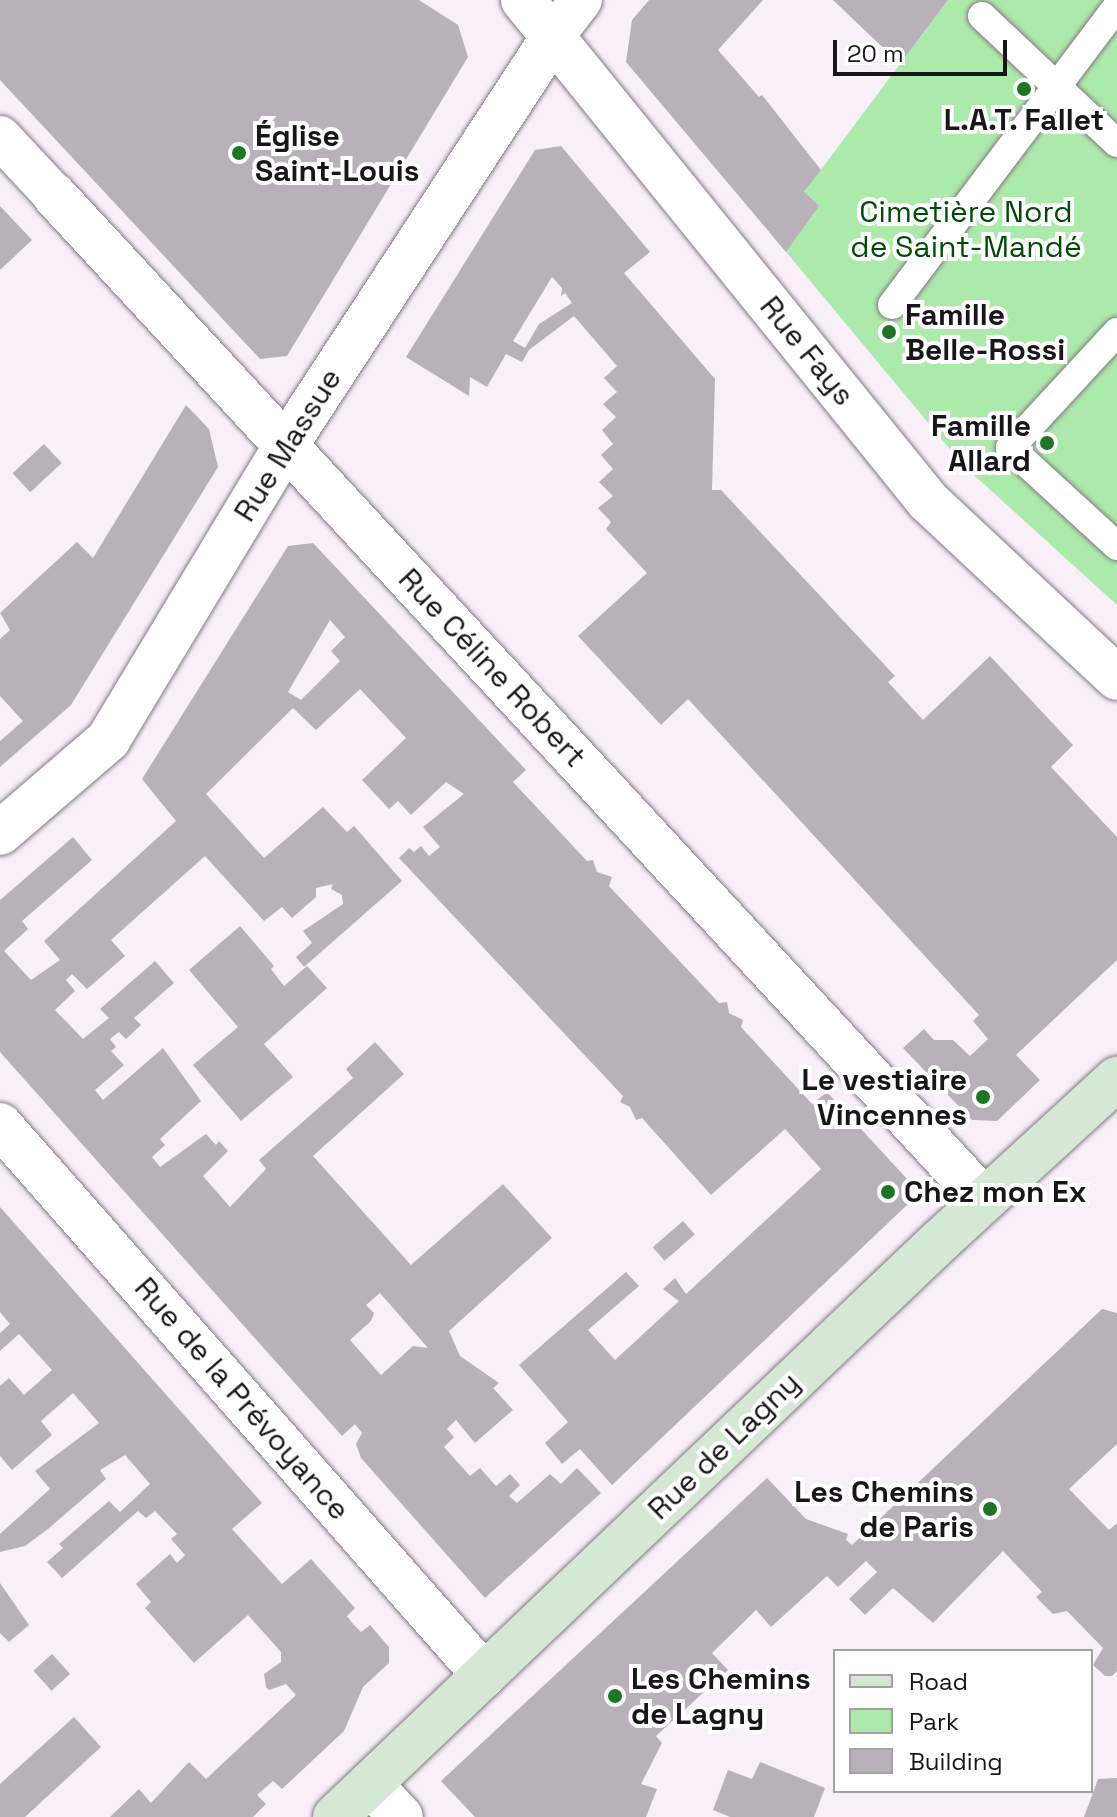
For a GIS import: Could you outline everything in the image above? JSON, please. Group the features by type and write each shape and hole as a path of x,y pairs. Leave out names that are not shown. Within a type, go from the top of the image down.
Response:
{"main road":[{"name":"Rue de Lagny","path":"335,1817 984,1200 1117,1079"}],"street":[{"name":"Rue Fays","path":"523,0 928,501 1117,678"},
{"path":"554,35 581,0"},
{"name":"Rue Massue","path":"0,833 108,740 286,445 554,35"},
{"name":"Rue Céline Robert","path":"0,137 984,1200"},
{"name":"Rue de la Prévoyance","path":"0,1125 484,1675"},
{"path":"370,1784 401,1817"}],"lane":[{"path":"892,305 1117,6"},
{"path":"982,16 1117,143"},
{"path":"1117,332 1010,448 1117,546"}],"green space":[{"name":"Cimetière Nord de Saint-Mandé","path":"948,0 1117,0 1117,605 964,466 772,235"}],"building":[{"name":"Église Saint-Louis","path":"0,0 419,0 458,25 468,57 287,356 260,359 0,80"},
{"path":"649,0 763,0 718,50 759,97 762,95 821,170 804,192 819,206 786,252 626,62 632,20"},
{"path":"833,0 948,0 900,64"},
{"path":"561,146 650,252 624,273 715,379 712,490 721,490 895,676 888,682 923,720 990,656 1073,745 1051,767 1117,837 1117,960 1016,1055 1040,1080 997,1121 972,1120 903,1048 924,1029 934,1040 953,1040 970,1056 988,1039 973,1021 979,1015 688,699 661,725 578,636 647,573 606,529 611,522 598,508 613,496 599,482 613,469 601,455 613,444 602,430 616,417 603,404 617,392 604,378 617,366 574,316 529,350 522,362 506,354 487,387 470,377 469,396 406,357 535,150","holes":["552,277 562,288 561,296 565,293 572,303 539,324 525,348 513,341"]},
{"path":"0,206 32,240 0,270"},
{"path":"186,405 209,429 218,467 71,705 0,767 0,741 23,721 0,696 0,639 10,630 0,613 77,542 93,558"},
{"path":"44,444 62,463 30,492 13,473"},
{"path":"313,543 526,770 513,782 587,861 593,860 597,872 612,877 609,886 719,1003 727,1002 729,1013 743,1020 741,1027 812,1104 827,1092 908,1180 907,1205 612,1485 580,1449 562,1464 545,1443 568,1422 519,1365 626,1272 639,1286 588,1330 615,1360 679,1301 663,1289 675,1278 686,1294 821,1169 785,1129 711,1195 642,1118 636,1120 630,1107 620,1102 623,1096 399,858 409,848 414,852 421,846 429,856 440,847 423,827 464,794 446,782 411,815 398,801 389,809 362,780 406,738 360,689 316,730 293,708 206,794 264,858 323,807 347,832 354,826 402,881 304,967 296,957 312,943 303,931 343,904 342,895 331,889 333,884 316,888 316,897 292,918 282,907 264,921 205,856 111,940 125,956 87,989 72,974 66,980 75,991 55,1010 83,1039 109,1018 100,1009 155,961 174,983 134,1018 141,1025 126,1039 119,1032 110,1039 116,1047 111,1051 124,1065 95,1090 103,1100 163,1048 201,1101 160,1139 165,1145 152,1157 160,1167 206,1134 216,1145 219,1141 228,1151 203,1176 230,1207 266,1169 259,1160 353,1078 346,1069 375,1042 404,1074 313,1156 411,1265 503,1184 552,1238 449,1331 460,1356 499,1383 493,1388 513,1410 475,1443 456,1420 447,1429 454,1437 444,1447 470,1476 480,1468 496,1486 510,1474 520,1485 509,1496 517,1503 550,1474 561,1484 577,1468 601,1493 485,1598 361,1458 356,1444 362,1433 355,1424 342,1436 0,1052 0,900 73,837 92,860 22,921 28,929 4,951 31,980 60,960 44,941 176,821 142,779 288,546","holes":["330,620 345,637 331,651 340,661 301,700 288,692","380,1293 428,1348 413,1346 381,1375 350,1340 371,1321 374,1313 366,1305"]},
{"path":"240,926 274,966 271,969 284,986 307,966 327,988 264,1044 293,1077 241,1121 193,1065 238,1027 189,970"},
{"path":"0,1207 262,1503 232,1529 282,1584 311,1559 355,1608 347,1616 353,1624 361,1632 370,1625 389,1647 389,1663 363,1687 344,1731 282,1789 273,1781 257,1795 266,1804 253,1817 110,1817 139,1789 151,1803 189,1762 206,1779 296,1695 286,1684 269,1690 266,1687 264,1674 281,1662 281,1652 248,1615 194,1663 145,1608 151,1602 136,1584 170,1554 177,1563 185,1555 171,1539 177,1534 155,1511 146,1518 138,1511 62,1578 47,1562 63,1548 59,1544 109,1501 120,1512 150,1484 125,1455 100,1470 106,1479 48,1529 25,1546 0,1552 0,1534 50,1489 35,1471 99,1423 73,1393 41,1421 52,1435 12,1470 0,1456 0,1386 9,1378 24,1395 52,1370 19,1334 0,1351 0,1333 10,1324 0,1312"},
{"path":"683,1221 695,1235 665,1261 653,1247"},
{"path":"1102,1309 1117,1313 1117,1444 1069,1489 1109,1530 1117,1523 1117,1671 1112,1676 1105,1676 1093,1665 1103,1648 1067,1611 1053,1614 1036,1597 1042,1592 1003,1551 933,1623 893,1588 865,1615 849,1599 877,1572 866,1561 838,1587 827,1576 771,1627 756,1610 712,1653 728,1670 656,1736 662,1743 641,1784 657,1789 646,1817 475,1817 441,1781 767,1478 806,1519 848,1534 846,1540 852,1545"},
{"path":"0,1583 29,1625 9,1642 0,1633"},
{"path":"52,1654 70,1674 51,1691 33,1671"},
{"path":"74,1717 101,1747 25,1817 0,1817 0,1784"},
{"path":"760,1762 825,1788 814,1817 730,1817 713,1810 728,1770 752,1779"},
{"path":"1117,1778 1117,1817 1084,1817 1098,1779"}],"place":[{"name":"L.A.T. Fallet","path":"1024,89"},
{"name":"Église Saint-Louis","path":"239,153"},
{"name":"Famille Belle-Rossi","path":"889,332"},
{"name":"Famille Allard","path":"1047,443"},
{"name":"Le vestiaire Vincennes","path":"983,1097"},
{"name":"Chez mon Ex","path":"888,1192"},
{"name":"Les Chemins de Paris","path":"990,1509"},
{"name":"Les Chemins de Lagny","path":"615,1696"}]}
